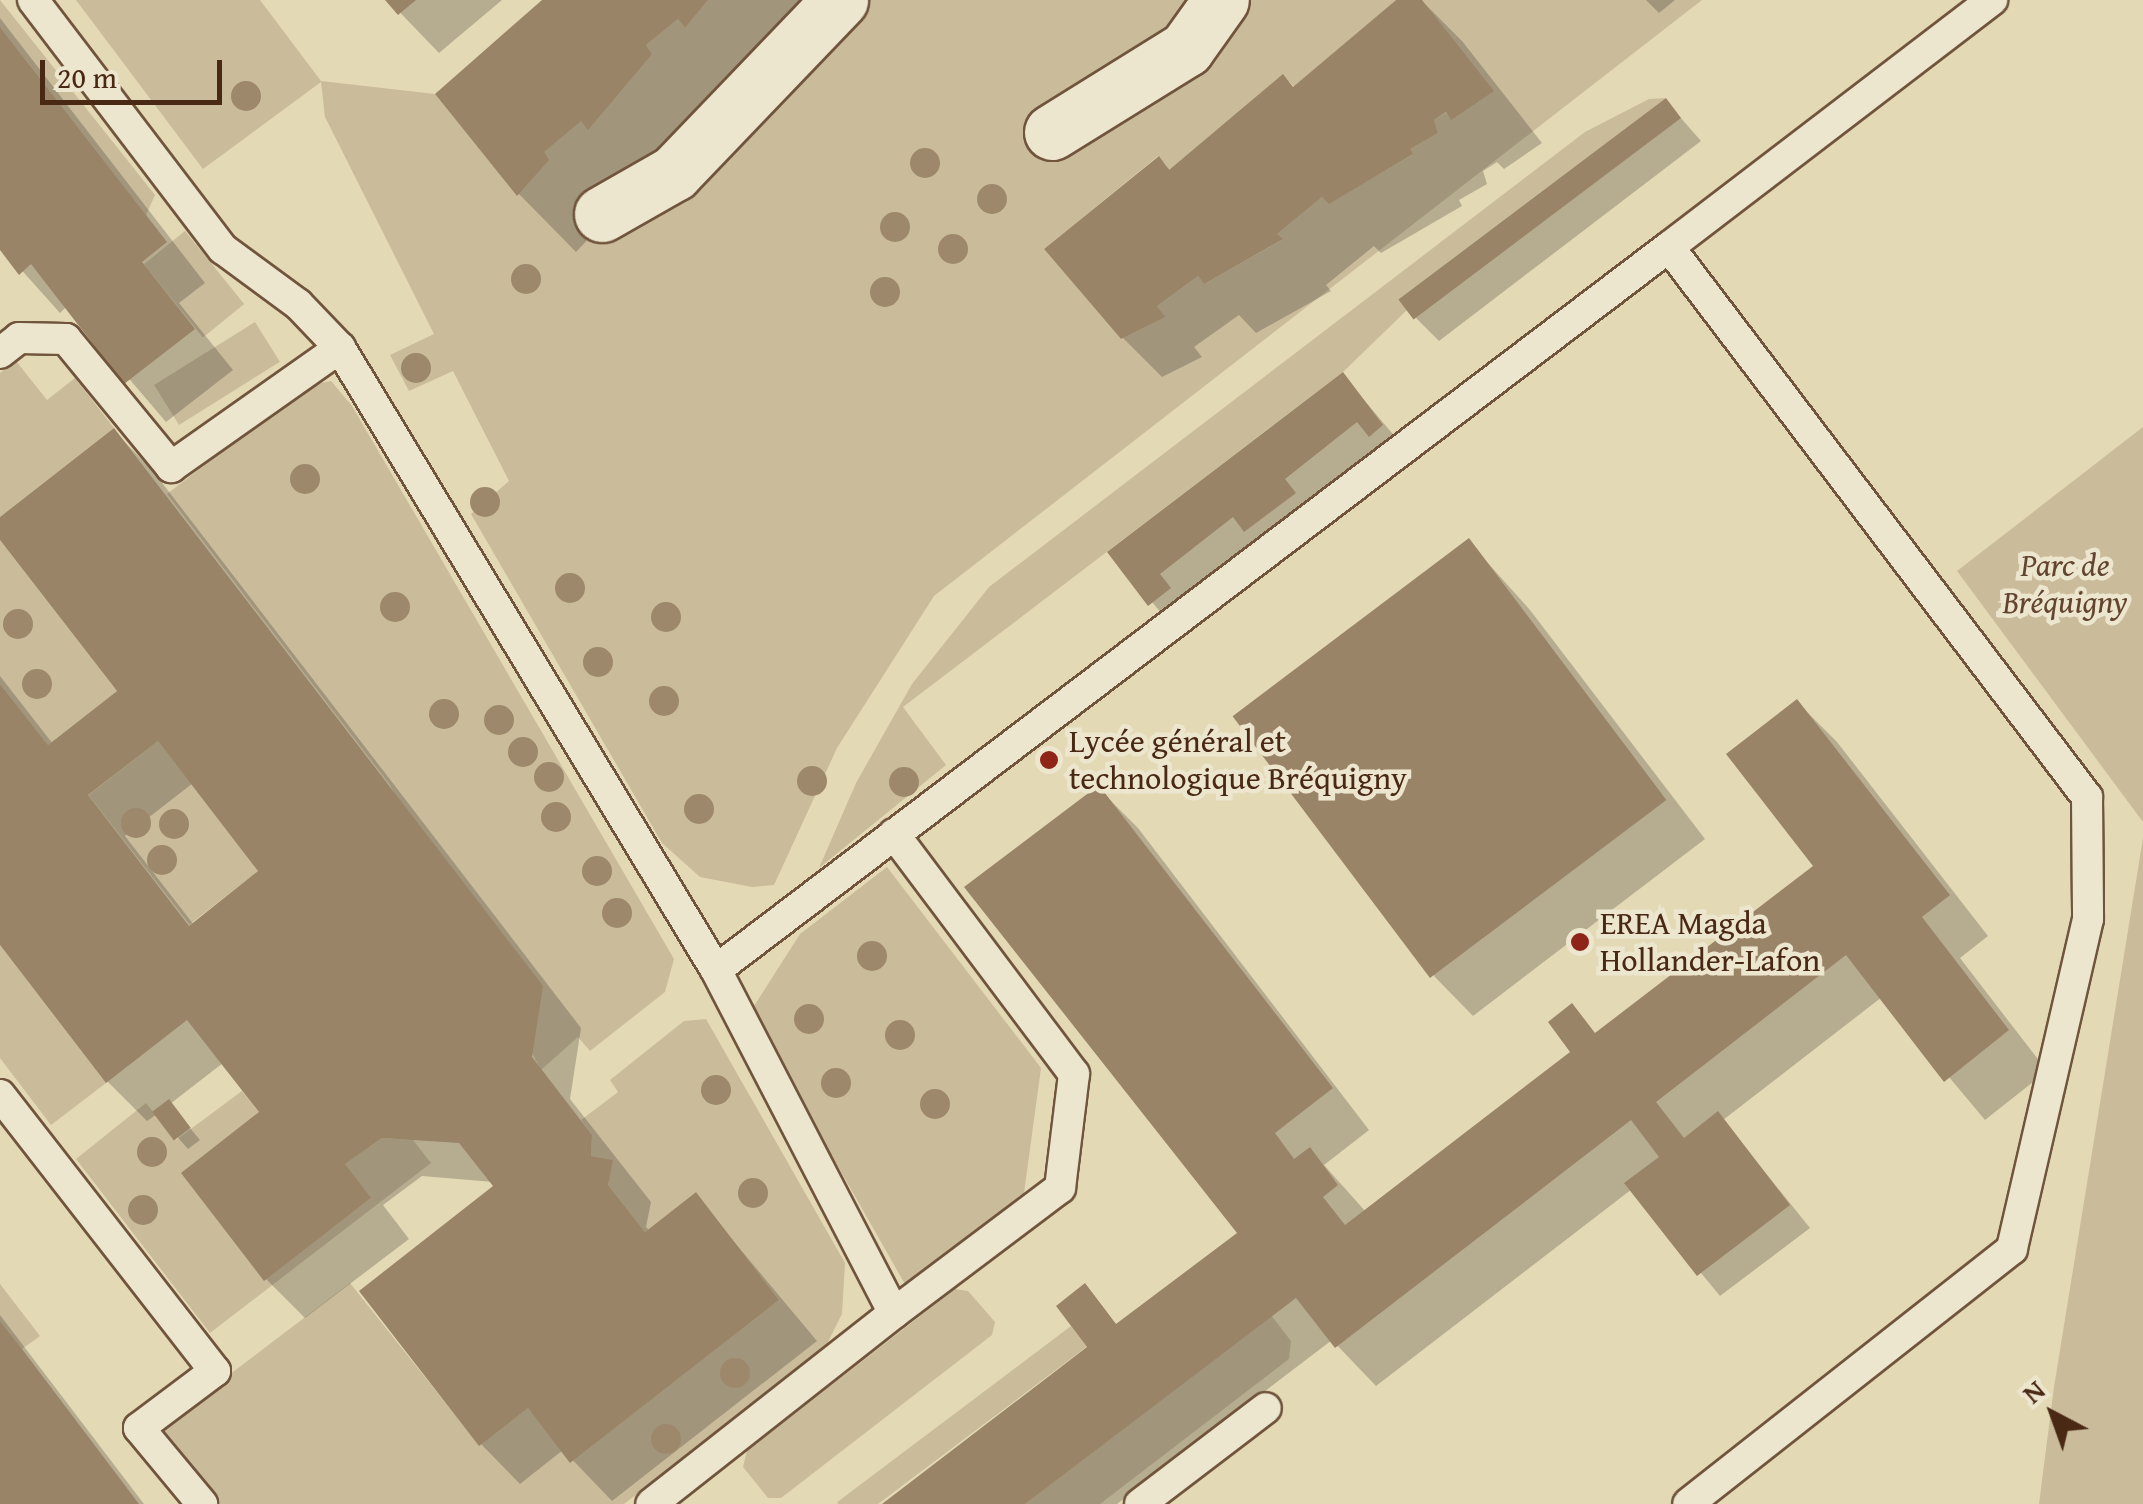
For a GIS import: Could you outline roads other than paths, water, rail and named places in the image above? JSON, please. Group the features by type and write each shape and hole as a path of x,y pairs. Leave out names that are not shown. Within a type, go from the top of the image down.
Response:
{"street":[{"path":"602,214 674,173 840,0"},
{"path":"1052,132 1186,50 1221,0"}],"lane":[{"path":"32,0 223,249 298,304 340,348 716,970 894,1313"},
{"path":"716,970 1992,0"},
{"path":"1669,246 2086,797 2088,919 2012,1249 1688,1504"},
{"path":"0,352 19,338 66,338 171,467 340,348"},
{"path":"652,1504 1060,1188 1074,1074 894,834"},
{"path":"0,1095 215,1371 140,1428 202,1504"},
{"path":"1140,1504 1266,1408"}],"place":[{"name":"Lycée général et technologique Bréquigny","path":"1049,760"},
{"name":"EREA Magda Hollander-Lafon","path":"1580,942"}],"park label":[{"name":"Parc de Bréquigny","path":"2065,584"}]}
